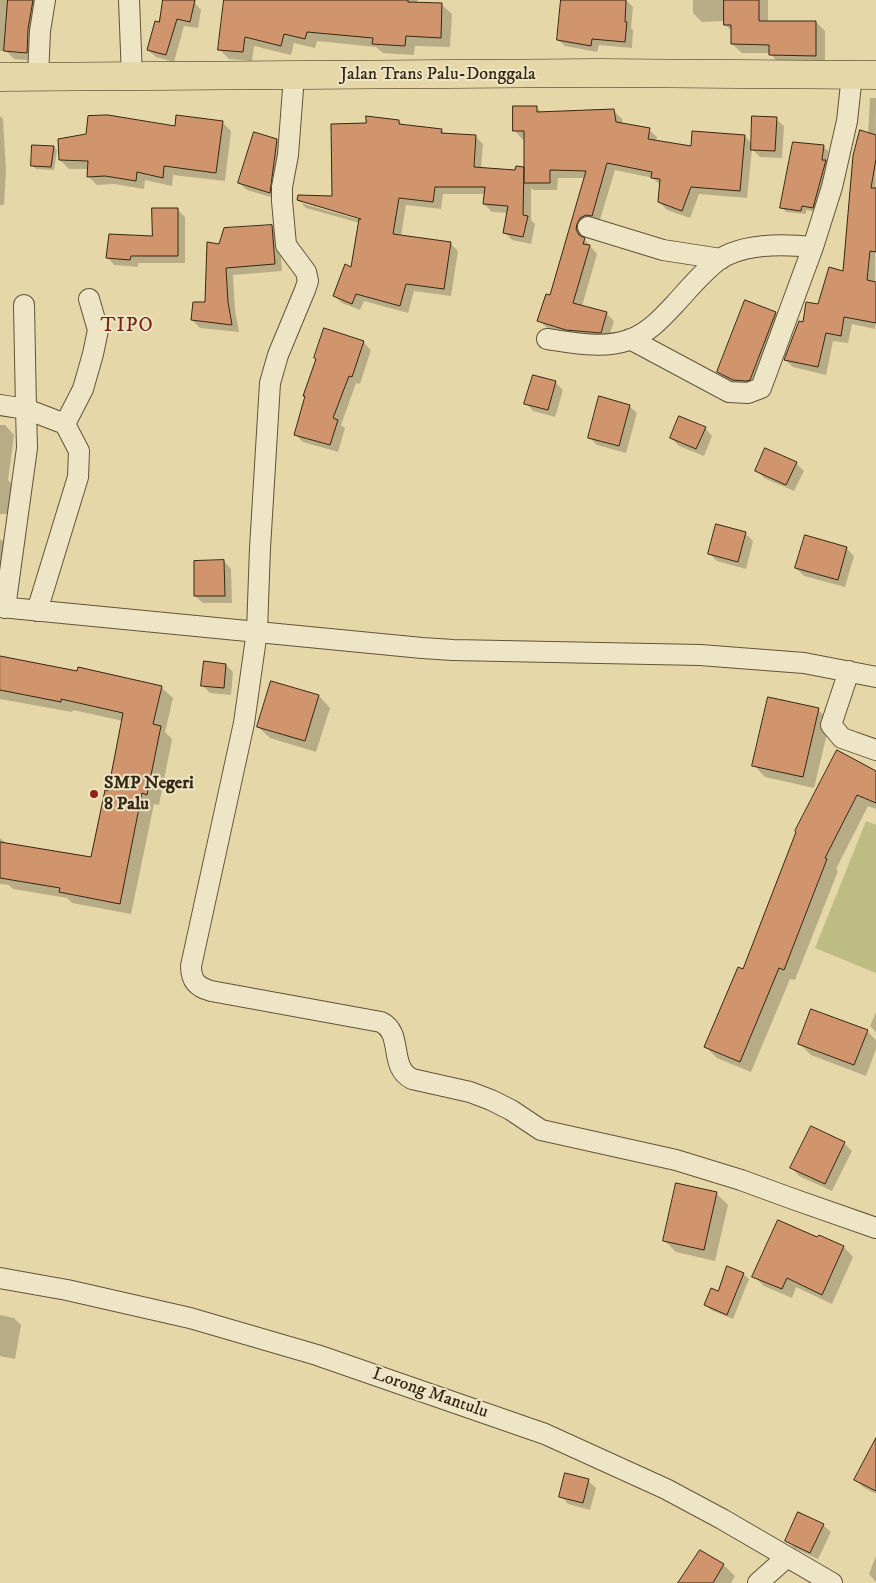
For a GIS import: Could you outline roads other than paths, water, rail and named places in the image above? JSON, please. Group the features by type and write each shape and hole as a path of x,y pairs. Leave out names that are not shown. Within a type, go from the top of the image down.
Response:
{"highway":[{"name":"Jalan Trans Palu-Donggala","path":"0,77 590,74 864,75"}],"street":[{"path":"38,77 40,30 45,0"},
{"path":"129,0 132,76"},
{"path":"630,339 729,392 748,393 761,388 813,247 832,187 847,121 864,75"},
{"path":"294,76 288,155 282,187 285,239 287,248 306,272 308,281 306,290 278,355 270,383 257,631 244,723 192,966 191,974 196,985 211,991 381,1022 389,1028 393,1035 398,1063 407,1077 470,1092 491,1100 511,1110 541,1130 676,1160 740,1180 876,1228"},
{"path":"588,227 663,250 721,259"},
{"path":"547,339 595,346 630,339 648,330 664,316 721,259 742,250 762,247 788,244 813,247"},
{"path":"65,424 83,389 98,330 89,299"},
{"path":"24,305 27,448 2,608 453,650 709,656 804,662 876,677"},
{"path":"0,405 26,410 65,424 79,451 78,477 37,611"},
{"path":"848,671 831,725 842,738 876,750"},
{"name":"Lorong Mantulu","path":"0,1278 67,1290 190,1318 317,1355 545,1434 666,1488 832,1583"},
{"path":"758,1583 787,1557"}],"place":[{"name":"SMP Negeri 8 Palu","path":"94,794"}],"district":[{"name":"TIPO","path":"127,327"}]}
